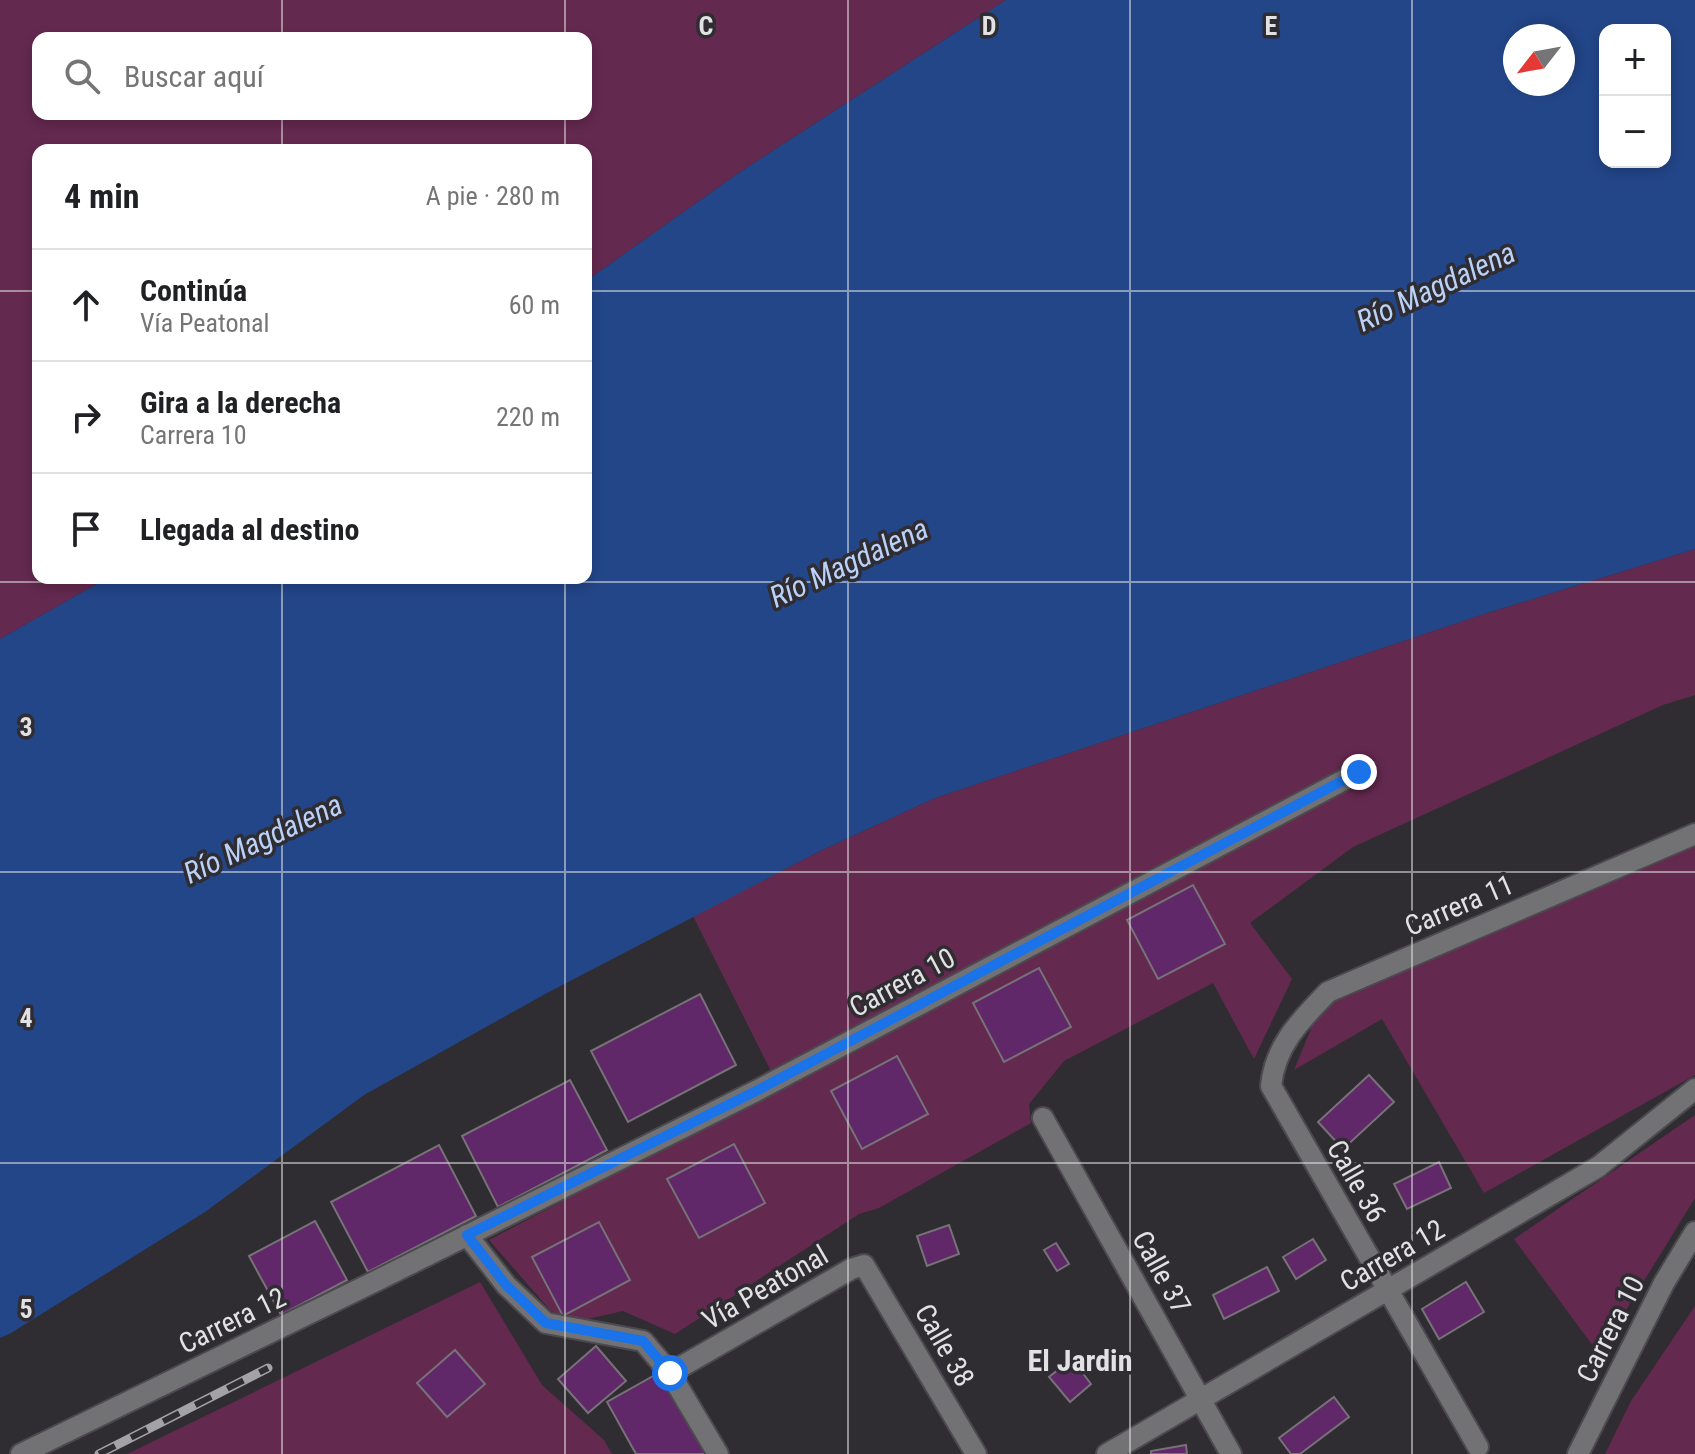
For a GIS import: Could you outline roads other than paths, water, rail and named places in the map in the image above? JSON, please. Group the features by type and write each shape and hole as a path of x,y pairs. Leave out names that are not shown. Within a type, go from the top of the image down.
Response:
{"street":[{"name":"Carrera 10","path":"467,1235 758,1090 1359,772"},
{"name":"Carrera 11","path":"1273,1063 1301,1020 1328,992 1695,834"},
{"name":"Calle 36","path":"1273,1063 1271,1086 1478,1447"},
{"name":"Carrera 12","path":"1107,1454 1598,1167 1695,1089"},
{"name":"Calle 37","path":"1043,1118 1231,1454"},
{"name":"Carrera 10","path":"1578,1454 1664,1283 1695,1232"},
{"path":"467,1235 506,1285 546,1323 643,1341 670,1373 718,1454"},
{"name":"Carrera 12","path":"21,1454 467,1235"},
{"name":"Vía Peatonal","path":"670,1373 851,1269 864,1265"},
{"name":"Calle 38","path":"864,1265 976,1454"}],"water":[{"name":"Río Magdalena","path":"1006,0 1695,0 1695,549 1484,614 935,798 820,851 547,993 364,1095 205,1212 0,1338 0,639 96,584 592,584 592,277 740,172"}],"railway":[{"path":"99,1454 268,1368"}],"district":[{"name":"El Jardin","path":"1080,1361"}]}
